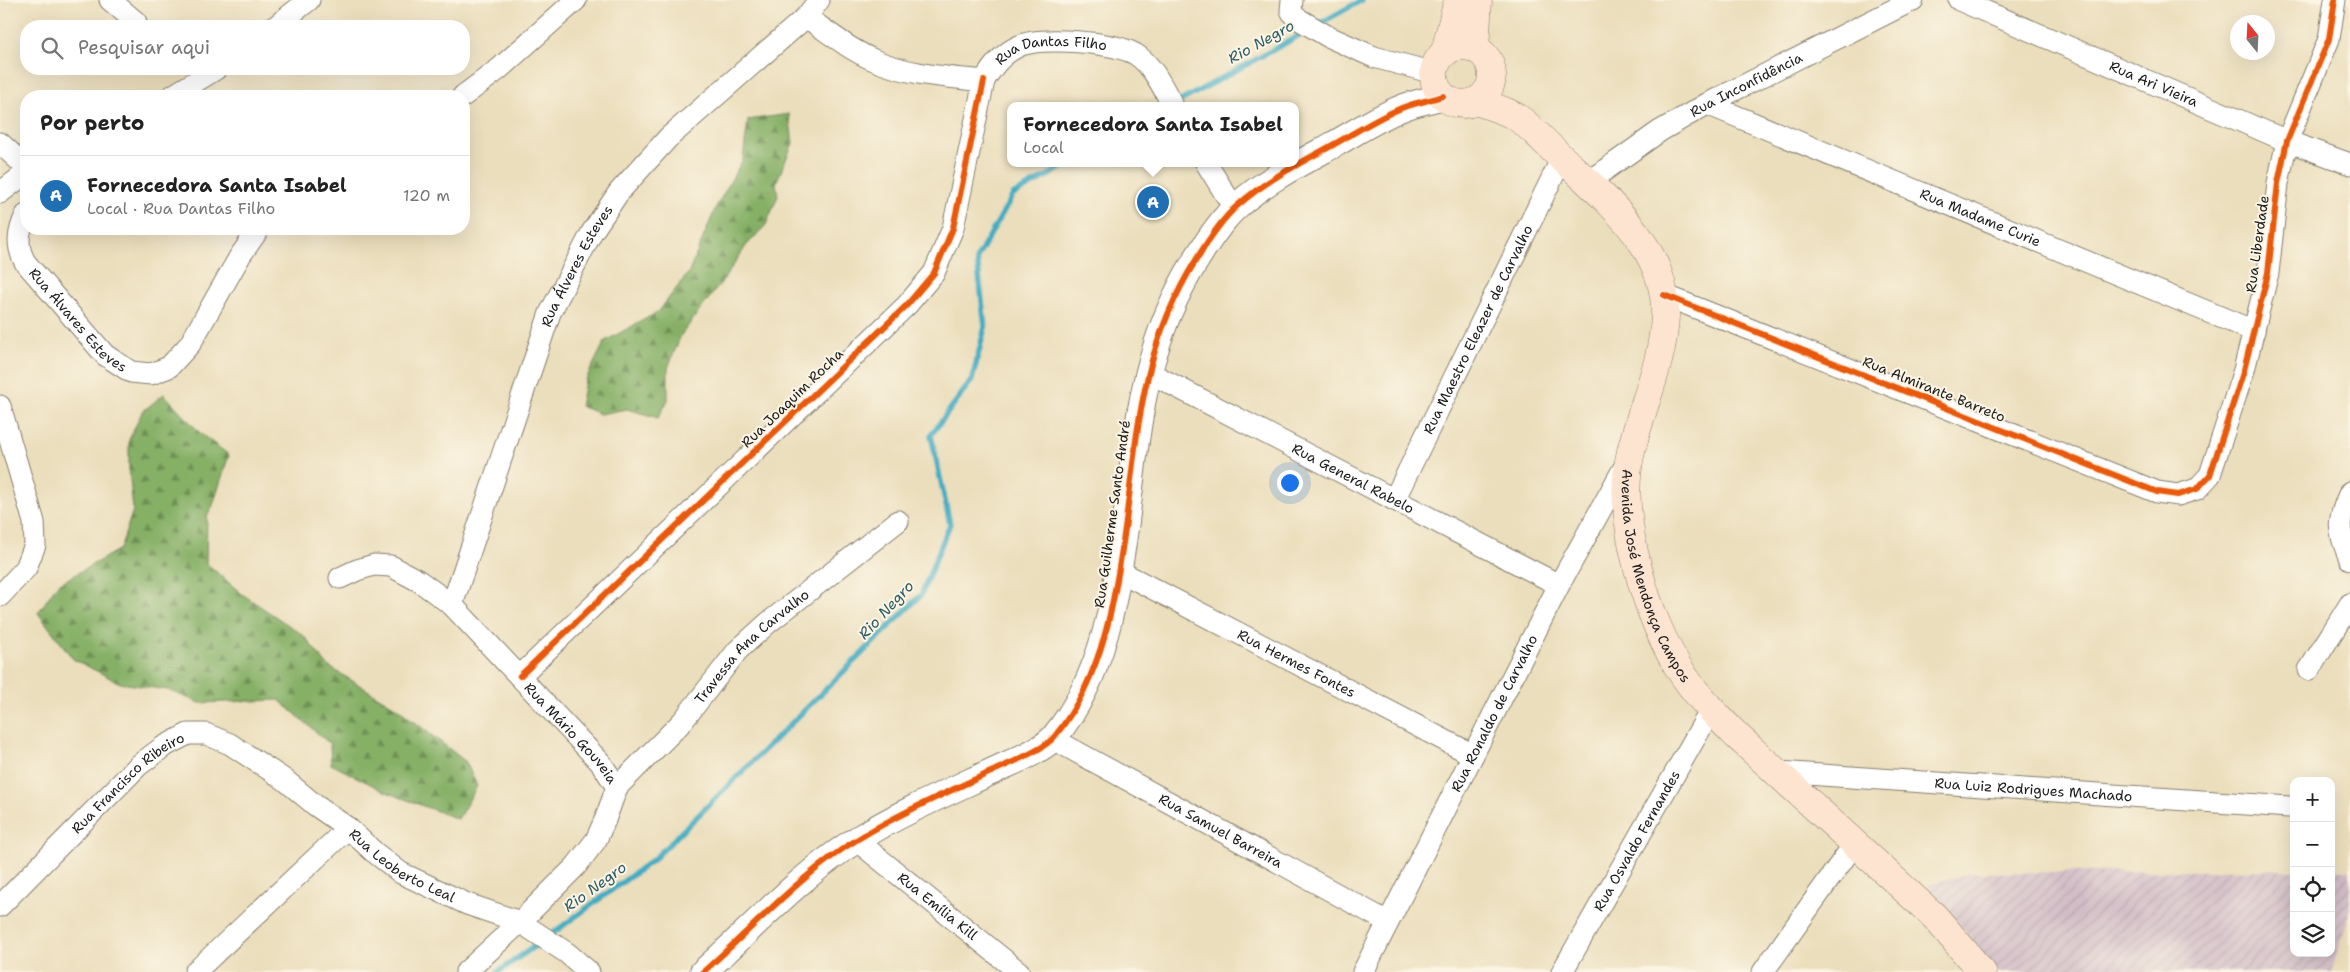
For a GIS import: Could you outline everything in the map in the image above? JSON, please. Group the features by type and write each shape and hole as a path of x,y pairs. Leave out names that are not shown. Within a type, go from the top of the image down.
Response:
{"main road":[{"path":"1439,75 1455,48 1465,46 1475,49 1487,59 1492,73 1490,84 1484,94 1476,101 1464,104 1453,102 1439,75 1458,0"},
{"path":"1475,49 1478,0"},
{"name":"Avenida José Mendonça Campos","path":"1492,73 1517,118"},
{"name":"Avenida José Mendonça Campos","path":"1476,101 1517,118 1588,182 1629,224 1646,248 1664,295 1665,316 1660,354 1630,457 1627,500 1633,547 1648,602 1666,646 1684,676 1711,710 1934,917 1982,972"}],"street":[{"path":"110,0 134,20"},
{"path":"284,20 309,0"},
{"path":"470,91 499,69 576,0"},
{"name":"Rua Álveres Esteves","path":"452,605 550,313 592,232 619,192 668,138 806,17 819,0"},
{"path":"1292,0 1291,10 1296,18 1330,37 1374,57 1439,75"},
{"name":"Rua Inconfidência","path":"1588,182 1660,131 1707,104 1913,0"},
{"name":"Rua Ari Vieira","path":"1958,0 2287,141 2350,164"},
{"name":"Rua Liberdade","path":"2197,489 2210,476 2244,370 2268,273 2278,183 2287,141 2329,39 2335,0"},
{"name":"Rua Dantas Filho","path":"806,17 846,45 875,61 910,71 984,81 992,68 1004,56 1019,46 1058,40 1119,47 1135,55 1148,66 1169,98"},
{"path":"182,90 206,75"},
{"name":"Rua Guilherme Santo André","path":"1299,163 1405,106 1439,75"},
{"name":"Rua Joaquim Rocha","path":"520,676 908,306 934,273 953,228 984,81"},
{"name":"Rua Madame Curie","path":"1707,104 2254,331"},
{"path":"0,143 20,162"},
{"name":"Rua Maestro Eleazer de Carvalho","path":"1394,500 1562,158"},
{"path":"1208,167 1234,208"},
{"name":"Rua Guilherme Santo André","path":"703,972 826,859 893,819 1023,756 1053,739 1075,707 1089,678 1108,624 1119,571 1140,412 1148,372 1162,324 1177,290 1204,248 1234,208 1291,167"},
{"path":"0,193 20,178"},
{"name":"Rua Álvares Esteves","path":"20,235 18,242 25,262 105,355 131,372 151,374 168,367 190,344 240,256 255,235"},
{"name":"Rua Almirante Barreto","path":"1664,295 2157,492 2178,495 2197,489"},
{"name":"Rua General Rabelo","path":"1148,372 1559,585"},
{"path":"0,406 34,522 35,544 26,568 0,596"},
{"name":"Rua Ronaldo de Carvalho","path":"1363,972 1559,585 1630,457"},
{"path":"2350,492 2339,524 2340,537 2350,559"},
{"name":"Travessa Ana Carvalho","path":"617,787 682,722 738,650 768,623 898,521"},
{"name":"Rua Mário Gouveia","path":"340,578 356,570 374,565 391,566 419,581 452,605 601,763 617,787 606,820 596,840 576,866 466,972"},
{"name":"Rua Hermes Fontes","path":"1119,571 1473,755"},
{"path":"2309,670 2350,604"},
{"name":"Rua Osvaldo Fernandes","path":"1562,972 1711,710"},
{"name":"Rua Francisco Ribeiro","path":"0,906 139,765 163,747 188,734 206,734 230,744 285,780 315,805 348,828"},
{"name":"Rua Samuel Barreira","path":"1053,739 1388,922"},
{"name":"Rua Luiz Rodrigues Machado","path":"1778,772 2288,807"},
{"name":"Rua Leoberto Leal","path":"195,972 348,828 374,852 409,877 467,904 520,922 567,953 589,972"},
{"name":"Rua Emília Kill","path":"856,840 1019,972"},
{"path":"1764,972 1855,843"}],"shaded area":[{"path":"2290,870 2290,957 2335,957 2335,870 2350,870 2350,912 2331,972 1998,972 1928,885 1969,873"}],"green space":[{"path":"789,114 793,143 776,183 778,196 766,225 746,246 724,279 681,335 668,368 668,400 658,418 627,409 600,414 580,406 585,381 605,341 658,312 689,272 716,207 743,159 748,120"},
{"path":"164,394 201,434 229,455 213,505 207,517 206,563 242,594 303,635 328,666 397,708 466,762 477,786 458,819 386,792 331,764 330,744 279,700 200,703 168,690 120,683 73,659 38,613 57,585 120,549 133,510 129,469 129,440 142,412"}],"waterway":[{"name":"Rio Negro","path":"1319,24 1362,0"},
{"name":"Rio Negro","path":"1179,102 1309,30"},
{"name":"Rio Negro","path":"549,936 654,859 921,595 950,524 931,435 972,380 985,327 977,258 1013,195 1063,167"},
{"name":"Rio Negro","path":"498,972 542,941"}],"cycle path":[{"path":"1664,295 2157,492 2178,495 2197,489 2210,475 2244,370 2268,273 2278,183 2287,141 2329,39 2335,0"},
{"path":"520,676 907,305 934,273 953,228 984,81"},
{"path":"1299,163 1388,114 1407,106 1443,96"},
{"path":"703,972 798,884 838,852 907,812 1034,752 1055,736 1072,713 1096,661 1112,606 1118,577 1139,418 1154,354 1164,323 1178,292 1196,260 1225,218 1248,197 1292,167"}],"place":[{"name":"Fornecedora Santa Isabel","path":"1153,202"}]}
